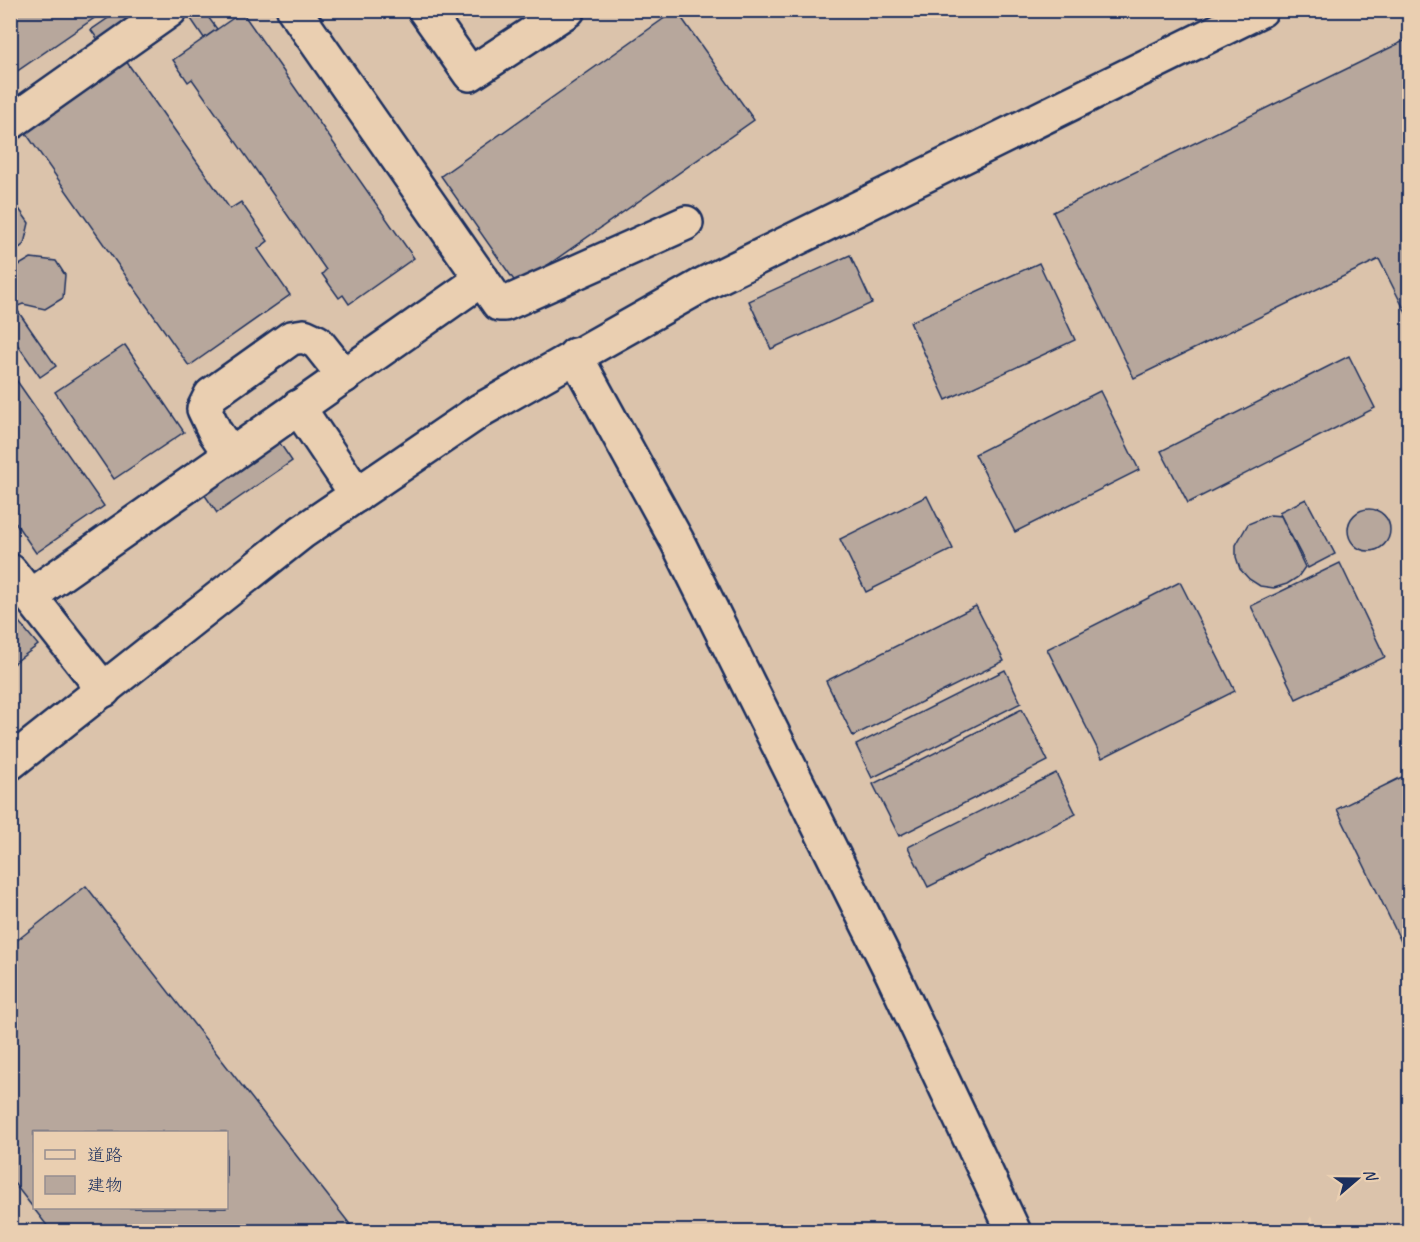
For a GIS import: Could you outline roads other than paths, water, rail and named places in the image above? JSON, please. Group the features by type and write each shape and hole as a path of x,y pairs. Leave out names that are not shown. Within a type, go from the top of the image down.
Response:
{"street":[{"path":"10,123 170,10"},
{"path":"294,10 499,304 505,304 687,223"},
{"path":"425,10 470,74 568,10"},
{"path":"10,763 302,532 481,410 704,284 1261,10"},
{"path":"104,690 20,584 231,455 482,279"},
{"path":"231,455 215,432 204,409 210,395 273,349 291,338 304,336 317,342 344,375"},
{"path":"575,355 677,541 892,973 1014,1232"},
{"path":"298,407 357,495"}]}
